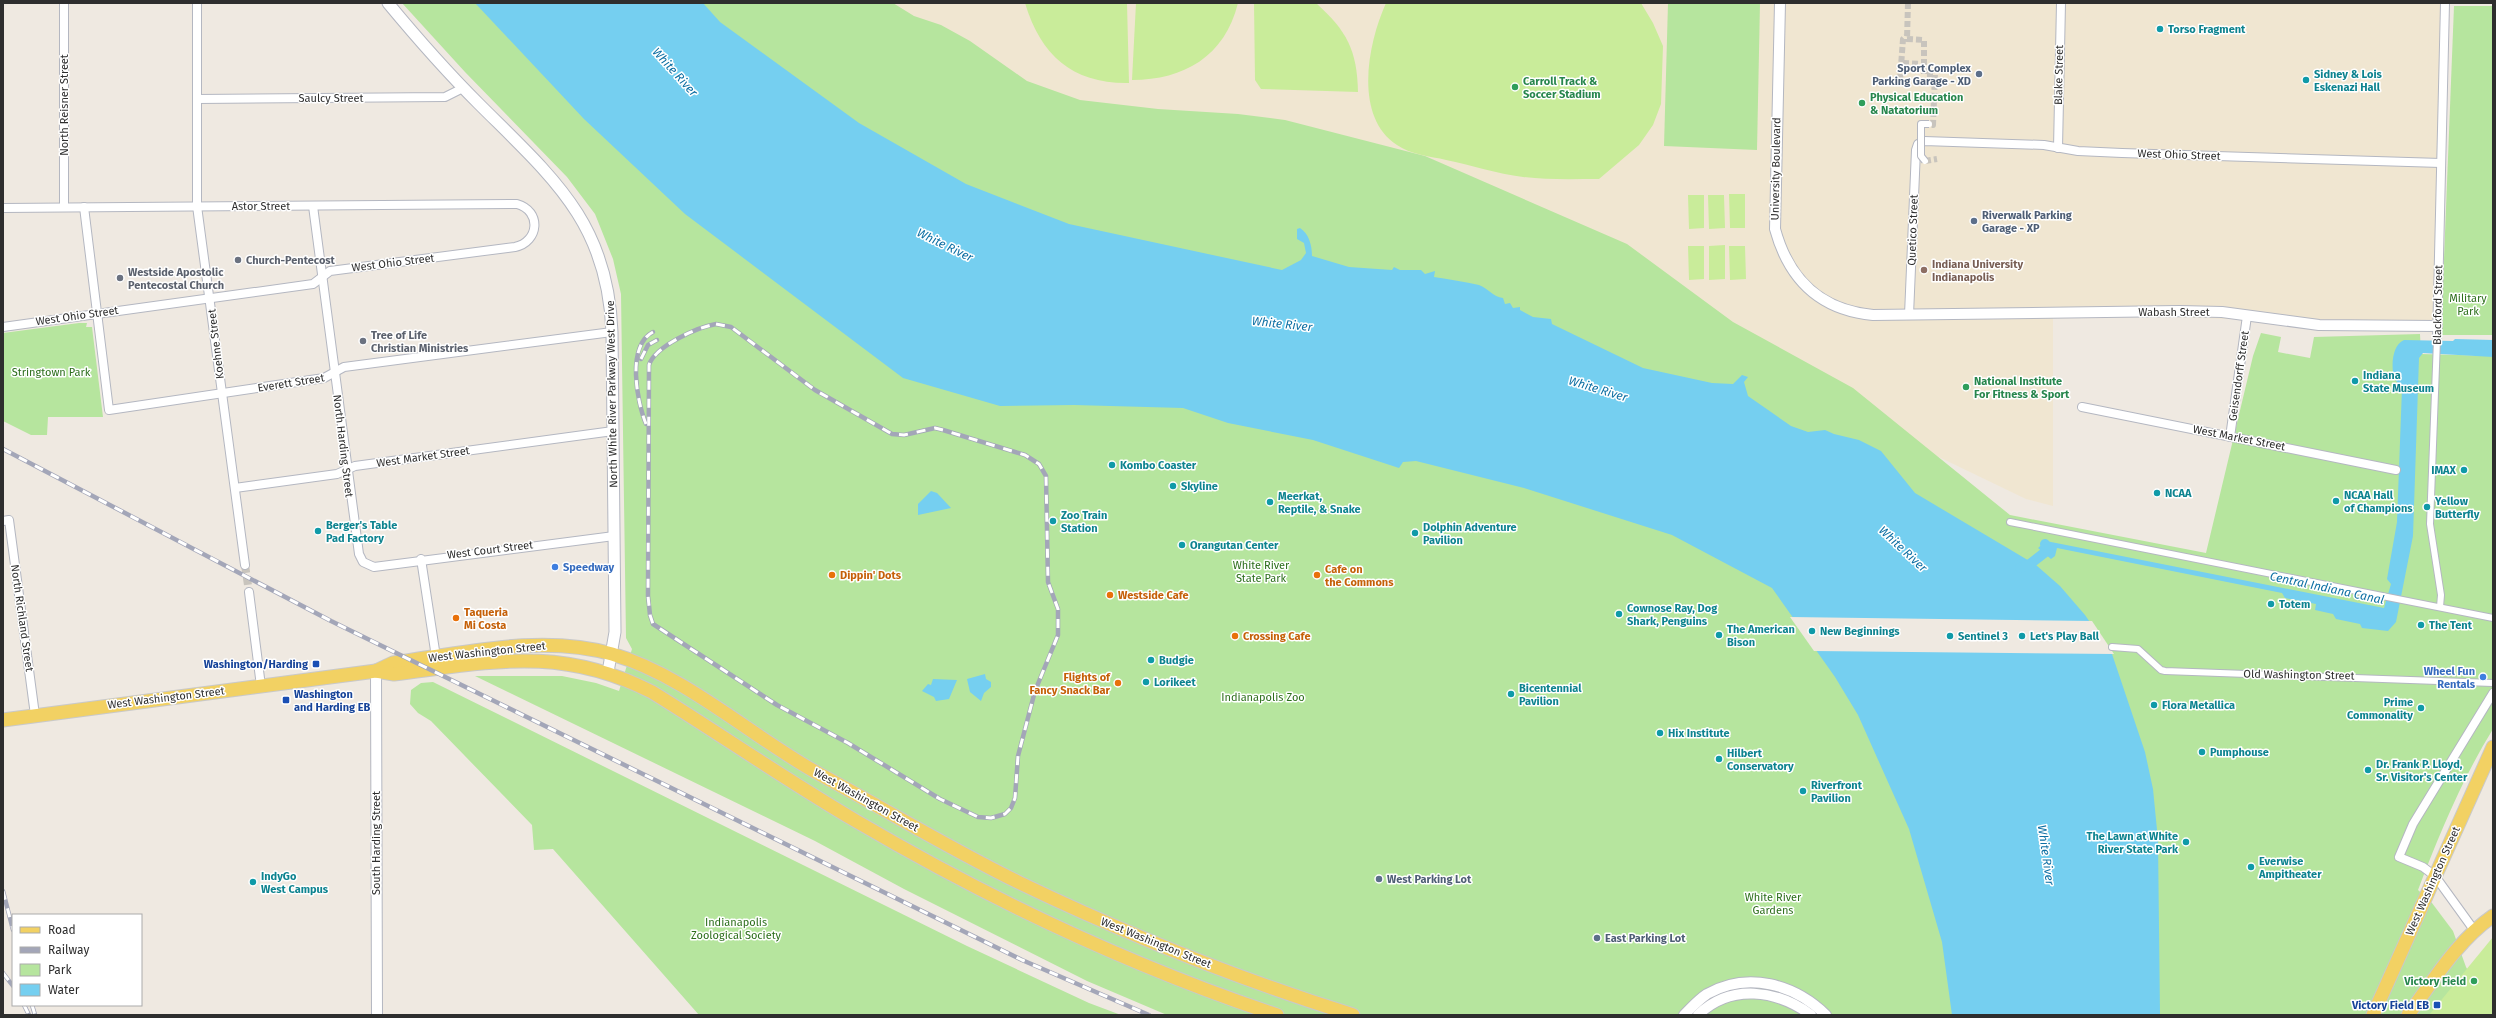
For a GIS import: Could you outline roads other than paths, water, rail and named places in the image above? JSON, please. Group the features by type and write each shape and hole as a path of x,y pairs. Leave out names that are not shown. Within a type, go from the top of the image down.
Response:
{"main road":[{"name":"North White River Parkway West Drive","path":"388,3 463,88 559,185 581,215 594,242 606,276 612,332 615,632 608,672"},
{"name":"West Washington Street","path":"376,671 393,663 544,645 583,648 611,654 652,669 817,773 1021,883 1166,948 1251,982 1353,1015"},
{"name":"West Washington Street","path":"3,720 376,671 394,674 498,662 535,660 570,663 608,672 652,692 856,822 991,895 1156,970 1277,1015"},
{"name":"West Washington Street","path":"2374,1015 2493,747"},
{"path":"2408,1015 2474,930 2493,916"}],"street":[{"name":"North Reisner Street","path":"64,3 64,207"},
{"name":"Koehne Street","path":"197,3 197,206 245,565"},
{"name":"University Boulevard","path":"1780,3 1774,208 1775,229 1781,250 1790,267 1806,288 1831,304 1855,313 1909,315"},
{"name":"Blake Street","path":"2058,148 2061,3"},
{"name":"Blackford Street","path":"2440,607 2441,595 2430,524 2437,340 2445,3"},
{"name":"Saulcy Street","path":"197,99 445,97 463,88"},
{"path":"1925,161 1921,156 1921,124 1929,124"},
{"name":"West Ohio Street","path":"1918,144 1924,141 2044,145 2078,151 2122,153 2441,163"},
{"name":"Quetico Street","path":"1909,315 1916,150 1918,144"},
{"name":"Astor Street","path":"3,208 520,205"},
{"name":"West Ohio Street","path":"3,327 313,284 330,271 522,246 532,237 536,224 530,212 520,205"},
{"name":"North Harding Street","path":"313,206 346,470 359,554 366,565"},
{"path":"84,207 97,314"},
{"name":"Wabash Street","path":"1909,315 2179,311 2222,312 2319,325 2437,326"},
{"name":"Everett Street","path":"97,314 109,410 324,378 344,367 612,332"},
{"name":"Geisendorff Street","path":"2230,437 2247,316"},
{"name":"West Market Street","path":"2082,407 2396,470"},
{"name":"West Market Street","path":"235,488 337,474 355,466 613,431"},
{"name":"North Richland Street","path":"6,521 35,716"},
{"path":"2010,522 2431,604 2493,618"},
{"name":"West Court Street","path":"366,565 374,567 421,559 614,536"},
{"path":"421,559 436,657"},
{"path":"249,592 261,686"},
{"name":"Old Washington Street","path":"2112,647 2138,649 2161,670 2493,683"},
{"name":"South Harding Street","path":"376,671 377,1015"},
{"path":"2474,930 2435,876 2423,867 2399,857 2413,824 2493,693"},
{"path":"1684,1015 1707,994 1722,988 1736,984 1766,983 1783,986 1804,997 1826,1015"},
{"path":"1698,1015 1728,997 1751,993 1775,995 1788,1000 1811,1015"}],"water":[{"name":"White River","path":"475,3 703,3 720,22 859,123 966,184 1069,224 1282,270 1301,260 1306,253 1304,243 1297,239 1297,229 1300,228 1306,233 1309,240 1312,256 1349,267 1392,270 1394,267 1400,270 1421,270 1425,274 1435,271 1434,277 1479,285 1496,296 1503,298 1505,304 1510,303 1513,308 1520,307 1520,310 1533,317 1551,319 1552,324 1643,368 1712,383 1733,384 1742,375 1748,377 1744,382 1748,396 1791,426 1808,432 1825,430 1834,434 1859,440 1881,451 1915,493 2036,565 2060,586 2085,615 2112,654 2145,752 2153,789 2158,840 2160,1015 1952,1015 1942,942 1909,829 1858,715 1835,677 1772,588 1672,535 1524,488 1416,461 1403,462 1399,468 1313,440 1228,423 1183,408 1074,405 1000,406 903,378 685,214 584,119"},
{"name":"Central Indiana Canal","path":"2455,339 2493,340 2493,357 2423,353 2419,358 2413,536 2396,622 2388,631 2362,628 2360,624 2336,619 2333,614 2315,610 2316,604 2285,598 2282,593 2057,548 2055,556 2051,559 2038,548 2046,541 2384,608 2391,584 2387,579 2397,522 2402,388 2394,377 2393,356 2397,346 2404,340 2453,341"},
{"path":"931,491 937,493 951,508 918,515 918,504"},
{"path":"985,674 986,679 991,682 991,687 984,693 981,701 970,692 967,679"},
{"path":"933,679 957,680 949,699 936,701 934,697 922,691 928,684 931,685"}],"waterway":[{"name":"Central Indiana Canal","path":"2020,568 2030,564 2048,550 2045,544"}],"tunnel":[{"path":"1908,3 1907,39 1924,40 1924,74 1935,74 1933,125 1929,124"},
{"path":"1900,80 1903,39 1906,36"},
{"path":"1903,63 1924,64"},
{"path":"1925,161 1937,159"},
{"path":"245,565 249,592"}],"railway":[{"path":"716,324 731,327 815,390 892,434 904,435 935,428 1025,455 1039,464 1046,476 1048,582 1058,609 1058,635 1035,691 1018,756 1015,798 1011,808 1005,814 991,818 978,817 940,799 848,743 777,705 653,624 650,615 648,596 649,365 659,351 668,344 688,333 716,324"},
{"path":"646,424 637,389 637,361 639,349 645,339 653,332"},
{"path":"641,359 648,345 657,340"},
{"path":"3,449 331,621 1022,960 1149,1015"},
{"path":"3,891 12,926"},
{"path":"3,973 12,985"},
{"path":"24,1006 29,1015"},
{"path":"32,1006 35,1015"}],"place":[{"name":"Torso Fragment","path":"2160,29"},
{"name":"Sport Complex Parking Garage - XD","path":"1979,74"},
{"name":"Sidney & Lois Eskenazi Hall","path":"2306,80"},
{"name":"Carroll Track & Soccer Stadium","path":"1515,87"},
{"name":"Physical Education & Natatorium","path":"1862,103"},
{"name":"Riverwalk Parking Garage - XP","path":"1974,221"},
{"name":"Church-Pentecost","path":"238,260"},
{"name":"Indiana University Indianapolis","path":"1924,270"},
{"name":"Westside Apostolic Pentecostal Church","path":"120,278"},
{"name":"Tree of Life Christian Ministries","path":"363,341"},
{"name":"Indiana State Museum","path":"2355,381"},
{"name":"National Institute For Fitness & Sport","path":"1966,387"},
{"name":"Kombo Coaster","path":"1112,465"},
{"name":"IMAX","path":"2464,470"},
{"name":"Skyline","path":"1173,486"},
{"name":"NCAA","path":"2157,493"},
{"name":"NCAA Hall of Champions","path":"2336,501"},
{"name":"Meerkat, Reptile, & Snake","path":"1270,502"},
{"name":"Yellow Butterfly","path":"2427,507"},
{"name":"Zoo Train Station","path":"1053,521"},
{"name":"Berger's Table Pad Factory","path":"318,531"},
{"name":"Dolphin Adventure Pavilion","path":"1415,533"},
{"name":"Orangutan Center","path":"1182,545"},
{"name":"Speedway","path":"555,567"},
{"name":"Dippin' Dots","path":"832,575"},
{"name":"Cafe on the Commons","path":"1317,575"},
{"name":"Westside Cafe","path":"1110,595"},
{"name":"Totem","path":"2271,604"},
{"name":"Cownose Ray, Dog Shark, Penguins","path":"1619,614"},
{"name":"Taqueria Mi Costa","path":"456,618"},
{"name":"The Tent","path":"2421,625"},
{"name":"New Beginnings","path":"1812,631"},
{"name":"The American Bison","path":"1719,635"},
{"name":"Crossing Cafe","path":"1235,636"},
{"name":"Sentinel 3","path":"1950,636"},
{"name":"Let's Play Ball","path":"2022,636"},
{"name":"Budgie","path":"1151,660"},
{"name":"Washington/Harding","path":"316,664"},
{"name":"Wheel Fun Rentals","path":"2483,677"},
{"name":"Lorikeet","path":"1146,682"},
{"name":"Flights of Fancy Snack Bar","path":"1118,683"},
{"name":"Bicentennial Pavilion","path":"1511,694"},
{"name":"Washington and Harding EB","path":"286,700"},
{"name":"Flora Metallica","path":"2154,705"},
{"name":"Prime Commonality","path":"2421,708"},
{"name":"Hix Institute","path":"1660,733"},
{"name":"Pumphouse","path":"2202,752"},
{"name":"Hilbert Conservatory","path":"1719,759"},
{"name":"Dr. Frank P. Lloyd, Sr. Visitor's Center","path":"2368,770"},
{"name":"Riverfront Pavilion","path":"1803,791"},
{"name":"The Lawn at White River State Park","path":"2186,842"},
{"name":"Everwise Ampitheater","path":"2251,867"},
{"name":"West Parking Lot","path":"1379,879"},
{"name":"IndyGo West Campus","path":"253,882"},
{"name":"East Parking Lot","path":"1597,938"},
{"name":"Victory Field","path":"2474,981"},
{"name":"Victory Field EB","path":"2437,1005"}],"park label":[{"name":"Military Park","path":"2468,304"},
{"name":"Stringtown Park","path":"51,372"},
{"name":"White River State Park","path":"1261,571"},
{"name":"Indianapolis Zoo","path":"1263,697"},
{"name":"White River Gardens","path":"1773,903"},
{"name":"Indianapolis Zoological Society","path":"736,928"}]}
